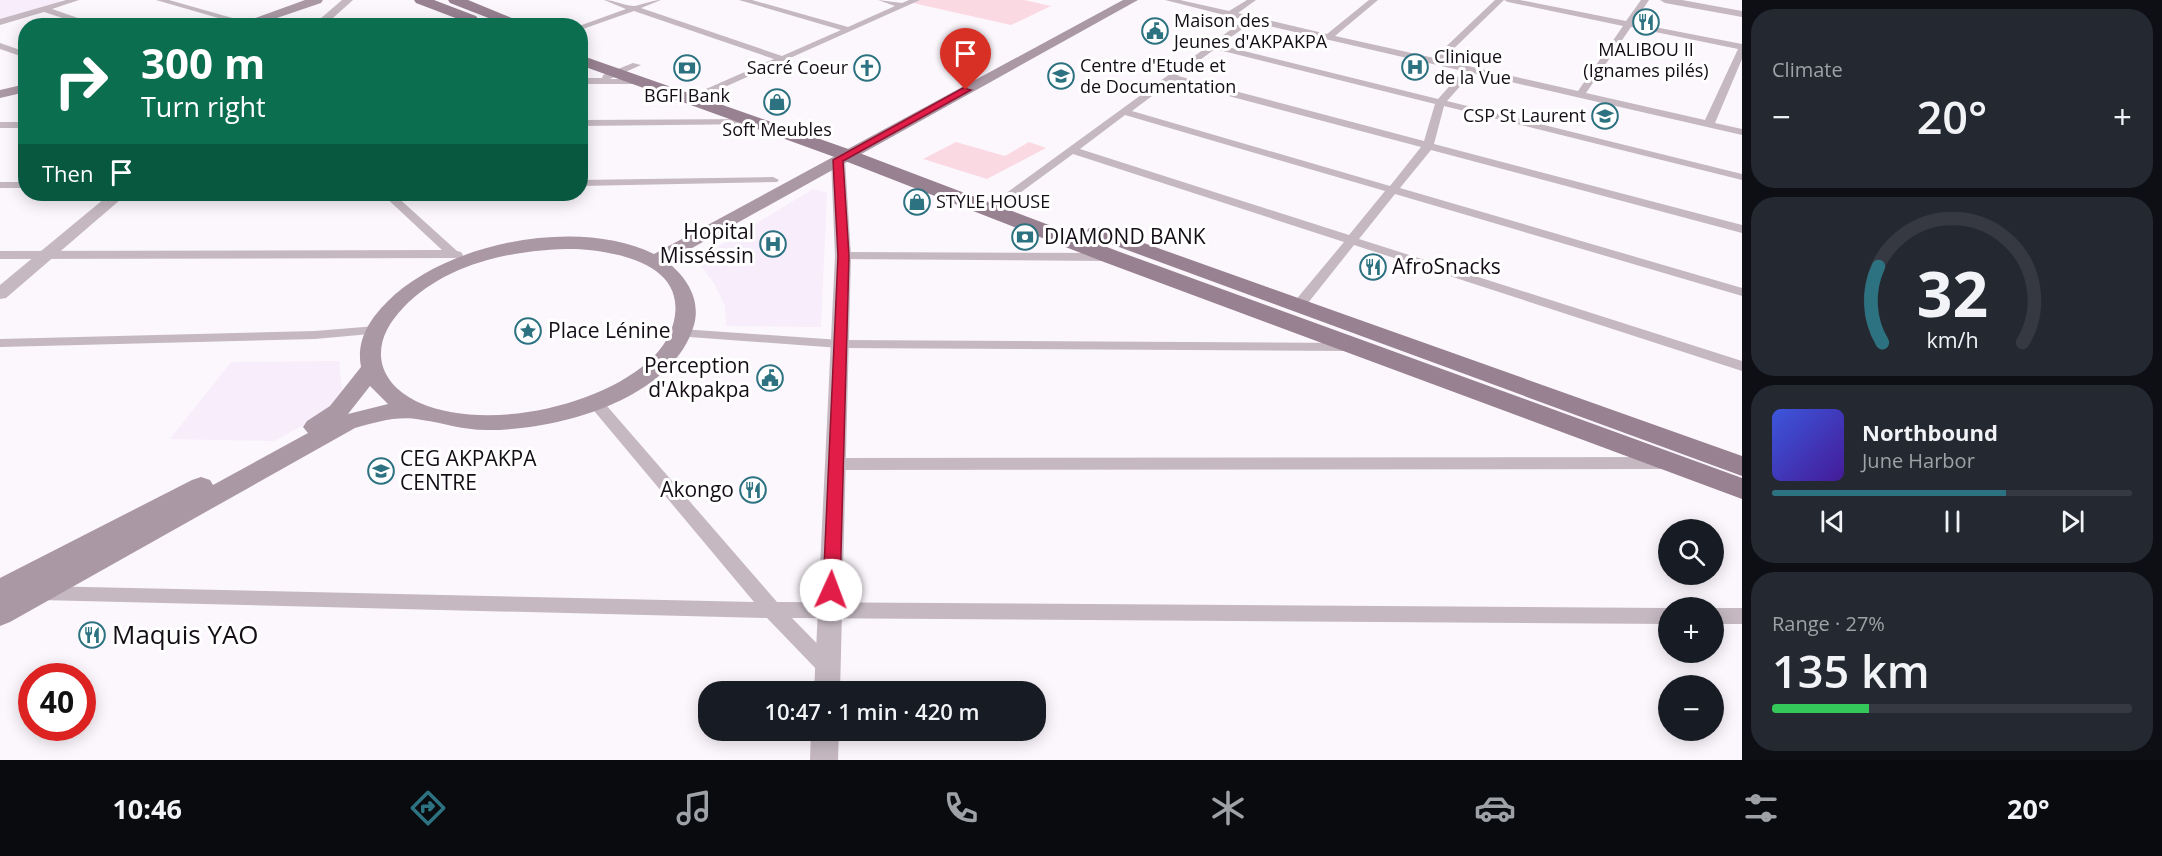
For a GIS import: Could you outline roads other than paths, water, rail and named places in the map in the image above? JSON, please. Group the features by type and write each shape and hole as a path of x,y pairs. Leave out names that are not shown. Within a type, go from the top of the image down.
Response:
{"main road":[{"path":"421,0 468,18"},
{"path":"455,0 503,18"},
{"path":"645,258 773,180 845,150 1113,0"},
{"path":"645,258 845,150 1132,0"},
{"path":"259,18 309,1"},
{"path":"588,52 622,75 709,91 845,150 1112,257 1742,489"},
{"path":"588,63 756,122 1005,199 1742,466"},
{"path":"0,93 18,90"},
{"path":"559,243 600,245 645,258 673,278 682,292 686,315 681,333 664,358 651,370 616,393 595,402 553,416 508,422 456,421 422,412 394,398 379,383 372,368 370,352 376,330 391,309 412,289 462,256 515,247 559,243"},
{"path":"0,591 319,425 347,402 372,368"},
{"path":"0,615 347,422 386,412 422,412"}],"street":[{"path":"0,22 75,0"},
{"path":"160,0 222,18"},
{"path":"327,18 348,0"},
{"path":"608,0 780,58"},
{"path":"588,25 657,0"},
{"path":"743,0 847,29"},
{"path":"882,0 904,6"},
{"path":"709,91 916,0"},
{"path":"1169,0 1742,132"},
{"path":"1231,14 1252,0"},
{"path":"1328,37 1374,0"},
{"path":"1436,61 1500,0"},
{"path":"1509,0 1742,48 1709,124"},
{"path":"1580,94 1645,0"},
{"path":"1665,0 1742,12"},
{"path":"1689,0 1742,12"},
{"path":"43,9 72,18"},
{"path":"1005,199 1173,78 1250,19"},
{"path":"0,46 18,52"},
{"path":"1213,46 1742,177"},
{"path":"1299,305 1428,146 1441,101 1469,69"},
{"path":"588,80 622,75"},
{"path":"1173,78 1742,229"},
{"path":"1125,112 1742,291"},
{"path":"588,123 756,122"},
{"path":"0,125 18,125"},
{"path":"827,681 837,464 845,150"},
{"path":"1072,150 1742,366"},
{"path":"588,183 773,180"},
{"path":"0,185 18,185"},
{"path":"0,294 111,201"},
{"path":"396,201 462,256"},
{"path":"0,255 462,256"},
{"path":"843,256 1112,257"},
{"path":"0,343 315,335 376,330"},
{"path":"681,333 840,344 1358,347"},
{"path":"595,402 772,610 828,667"},
{"path":"837,464 1672,463"},
{"path":"40,593 830,611 1658,616"},
{"path":"1724,616 1742,616"},
{"path":"824,760 825,741"}],"place":[{"name":"MALIBOU II (Ignames pilés)","path":"1646,22"},
{"name":"Maison des Jeunes d'AKPAKPA","path":"1155,31"},
{"name":"Clinique de la Vue","path":"1415,67"},
{"name":"BGFI Bank","path":"687,68"},
{"name":"Sacré Coeur","path":"867,68"},
{"name":"Centre d'Etude et de Documentation","path":"1061,76"},
{"name":"Soft Meubles","path":"777,102"},
{"name":"CSP St Laurent","path":"1605,116"},
{"name":"STYLE HOUSE","path":"917,202"},
{"name":"DIAMOND BANK","path":"1025,237"},
{"name":"Hopital Misséssin","path":"773,244"},
{"name":"AfroSnacks","path":"1373,267"},
{"name":"Place Lénine","path":"528,331"},
{"name":"Perception d'Akpakpa","path":"770,378"},
{"name":"CEG AKPAKPA CENTRE","path":"381,471"},
{"name":"Akongo","path":"753,490"},
{"name":"Maquis YAO","path":"92,635"}]}
